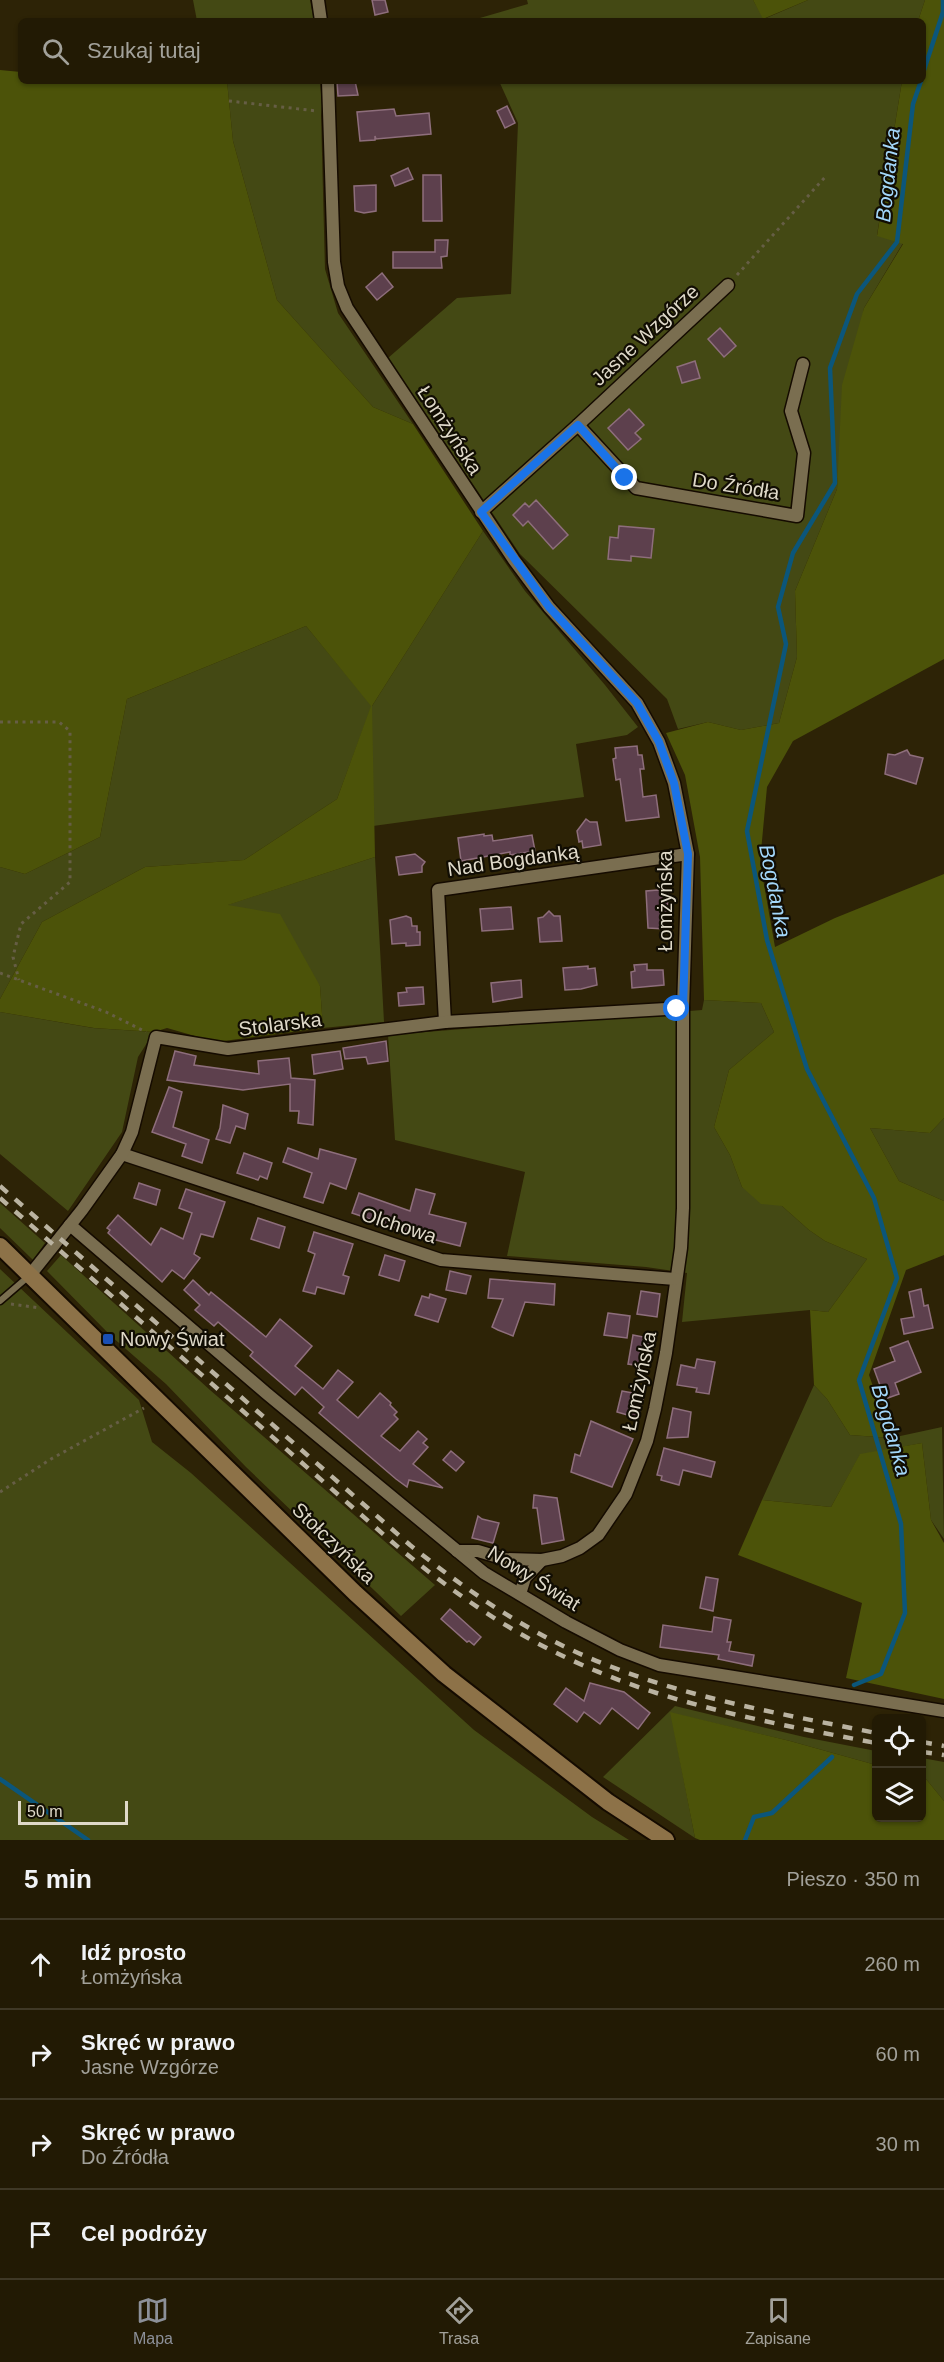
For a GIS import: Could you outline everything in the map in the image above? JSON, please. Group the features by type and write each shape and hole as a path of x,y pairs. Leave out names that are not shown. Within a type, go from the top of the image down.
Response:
{"street":[{"path":"318,0 321,18"},
{"name":"Łomżyńska","path":"328,84 334,262 338,286 347,308 481,512 549,607 637,703 648,720 674,783 688,854 683,1008 681,1248 666,1353 647,1441 626,1494 598,1535 580,1548 562,1556 542,1560 505,1559 477,1551 457,1551"},
{"name":"Jasne Wzgórze","path":"481,512 728,285"},
{"name":"Do Źródła","path":"578,425 636,488 797,516 804,453 791,411 802,364"},
{"name":"Nad Bogdanką","path":"445,1022 438,890 688,854"},
{"name":"Stolarska","path":"156,1037 228,1050 445,1022 683,1008"},
{"path":"30,1275 122,1154 132,1132 156,1037"},
{"name":"Olchowa","path":"122,1154 441,1260 675,1279"},
{"name":"Nowy Świat","path":"70,1225 266,1393 484,1573 566,1622 620,1650 659,1665 944,1711"},
{"name":"Stołczyńska","path":"0,1246 355,1593 444,1674 608,1802 666,1840"},
{"path":"520,1594 525,1578 542,1560"}],"lane":[{"path":"0,1301 30,1275"}],"path":[{"path":"229,101 330,112"},
{"name":"Jasne Wzgórze","path":"728,285 826,176"},
{"path":"0,722 58,722 70,731 70,882 21,924 13,957 19,980"},
{"path":"0,973 106,1011 156,1037"},
{"path":"8,1303 45,1308"},
{"path":"0,1492 51,1459 158,1400"}],"green space":[{"path":"193,0 310,0 313,18 196,18"},
{"path":"527,0 753,0 763,18 480,18 528,4"},
{"path":"753,0 808,0 765,18 762,18"},
{"path":"808,0 925,0 919,18 766,18"},
{"path":"925,0 944,0 944,659 793,741 767,787 760,862 775,947 835,918 944,874 944,1118 930,1133 870,1128 899,1181 944,1201 944,1255 906,1270 869,1375 891,1438 850,1435 827,1399 814,1385 810,1310 828,1312 867,1259 825,1241 782,1206 761,1204 742,1187 730,1155 714,1127 729,1070 774,1032 761,1003 704,1000 700,857 685,775 666,733 708,722 741,730 779,723 797,657 795,591 837,489 842,385 864,308 903,244 877,236 902,84 926,84 926,18 919,18"},
{"path":"0,70 18,72 18,84 227,84 233,141 277,300 373,407 413,424 483,531 372,706 375,857 228,905 280,914 320,986 323,1028 216,1042 167,1028 154,1032 94,1028 0,1012 0,999 42,922 145,867 244,860 337,799 371,706 306,626 127,699 100,837 25,874 0,867"},
{"path":"227,84 320,84 325,269 338,313 413,424 373,407 277,300 233,141"},
{"path":"500,84 902,84 877,235 903,243 864,308 841,442 837,489 795,591 797,657 779,723 741,730 708,722 678,729 667,699 520,554 388,358 457,298 511,294 518,123"},
{"path":"483,531 525,591 638,727 627,735 576,744 584,797 373,826 371,708 337,799 244,860 145,867 42,922 0,999 0,867 25,874 100,837 127,699 306,626 372,706"},
{"path":"375,857 384,1022 323,1028 320,986 227,905"},
{"path":"704,1000 761,1003 774,1032 729,1070 714,1127 730,1155 742,1187 782,1206 825,1241 867,1259 828,1312 810,1310 682,1322 687,1273 646,1267 507,1256 525,1172 395,1140 388,1035 702,1010"},
{"path":"0,1012 93,1028 154,1032 138,1057 122,1132 68,1211 0,1154"},
{"path":"944,1118 944,1201 899,1181 870,1128 930,1133"},
{"path":"0,1203 45,1243 33,1260 0,1228"},
{"path":"61,1255 210,1390 435,1585 401,1616 246,1467 166,1384 111,1336 47,1271"},
{"path":"0,1269 139,1400 152,1442 191,1473 474,1730 592,1817 629,1840 0,1840"},
{"path":"814,1385 827,1399 850,1435 891,1438 942,1427 944,1539 931,1520 922,1443 860,1455 831,1507 762,1500"},
{"path":"922,1443 931,1520 944,1543 944,1699 846,1678 862,1603 738,1555 762,1500 831,1507 860,1454"},
{"path":"675,1706 804,1737 872,1750 872,1764 790,1741 671,1713 695,1838 603,1777"},
{"path":"670,1712 872,1764 872,1822 926,1822 926,1779 944,1801 944,1840 700,1840 695,1838"},
{"path":"926,1759 944,1762 944,1801 926,1779"}],"building":[{"path":"372,0 385,0 388,12 375,15"},
{"path":"337,84 356,84 358,95 338,96"},
{"path":"507,106 515,123 505,128 497,111"},
{"path":"394,109 396,116 429,113 431,134 376,139 375,136 375,140 360,141 357,112"},
{"path":"408,168 413,179 395,186 391,176"},
{"path":"423,175 441,175 442,221 423,221"},
{"path":"376,185 376,211 364,213 355,211 354,186"},
{"path":"435,240 448,240 447,256 441,257 442,268 393,268 393,252 435,252"},
{"path":"382,273 393,287 377,300 366,287"},
{"path":"720,328 736,346 724,357 708,339"},
{"path":"695,361 700,378 682,383 677,367"},
{"path":"629,409 644,425 635,433 641,439 628,450 608,428"},
{"path":"536,500 568,535 553,549 528,521 523,526 513,515 525,503 529,507"},
{"path":"619,526 654,529 651,558 631,556 631,561 608,559 610,537 618,538"},
{"path":"637,746 638,755 642,755 644,769 640,769 643,797 656,795 659,817 626,821 620,779 616,780 613,759 616,758 615,748"},
{"path":"907,750 910,755 923,758 916,784 885,774 888,754 895,755"},
{"path":"586,819 590,822 597,822 601,845 583,848 582,841 579,842 577,831"},
{"path":"484,834 484,836 492,835 493,841 532,835 535,851 510,855 510,852 461,861 458,838"},
{"path":"415,854 425,862 422,872 399,875 396,857"},
{"path":"646,891 668,892 665,929 648,928"},
{"path":"511,907 513,929 482,931 480,909"},
{"path":"549,911 554,916 560,916 562,941 540,942 538,918 543,917"},
{"path":"406,916 411,918 412,926 417,926 417,932 420,932 420,945 392,944 390,920"},
{"path":"647,964 647,970 663,970 664,985 632,988 631,972 635,971 634,965"},
{"path":"588,966 588,969 595,968 597,985 565,990 563,968"},
{"path":"521,980 522,997 493,1002 491,983"},
{"path":"423,987 424,1004 399,1006 398,993 407,992 406,988"},
{"path":"386,1041 388,1061 368,1064 366,1057 345,1059 343,1048"},
{"path":"175,1051 196,1056 194,1065 259,1074 258,1061 289,1058 291,1078 315,1080 313,1125 298,1123 299,1111 290,1111 290,1084 243,1090 167,1080"},
{"path":"340,1051 343,1069 314,1074 312,1055"},
{"path":"169,1087 182,1092 173,1127 209,1140 202,1163 182,1156 186,1144 152,1132"},
{"path":"223,1105 248,1114 245,1129 236,1126 230,1143 216,1139"},
{"path":"288,1148 318,1159 320,1149 356,1159 346,1189 330,1183 323,1203 304,1197 312,1173 283,1162"},
{"path":"244,1153 272,1163 267,1179 260,1176 258,1180 237,1173"},
{"path":"139,1183 160,1190 156,1205 134,1198"},
{"path":"186,1189 225,1202 213,1237 201,1234 194,1254 200,1258 184,1279 172,1270 162,1282 108,1233 110,1230 107,1228 118,1215 151,1245 161,1228 183,1239 192,1213 179,1208"},
{"path":"416,1189 435,1194 429,1214 466,1223 460,1246 420,1236 352,1213 359,1193 410,1211"},
{"path":"258,1218 285,1227 279,1248 251,1239"},
{"path":"314,1232 353,1244 343,1275 349,1277 344,1294 317,1287 315,1294 303,1291 315,1254 308,1251"},
{"path":"385,1255 405,1261 399,1281 379,1275"},
{"path":"450,1271 471,1276 466,1294 446,1290"},
{"path":"490,1279 555,1284 554,1305 525,1302 513,1336 498,1330 492,1327 503,1299 488,1298"},
{"path":"193,1280 209,1295 211,1292 266,1337 280,1319 312,1346 295,1366 323,1389 338,1370 353,1382 337,1400 358,1418 380,1393 391,1403 390,1405 397,1412 394,1415 398,1419 381,1436 400,1451 418,1431 427,1439 423,1443 428,1447 413,1464 443,1488 409,1480 407,1487 319,1413 324,1407 302,1387 295,1395 250,1356 253,1352 218,1322 214,1326 195,1310 200,1305 184,1290"},
{"path":"921,1289 924,1306 928,1305 933,1328 904,1334 901,1319 914,1317 909,1292"},
{"path":"641,1291 660,1294 657,1317 637,1314"},
{"path":"430,1294 446,1299 438,1322 415,1315 422,1296 429,1298"},
{"path":"608,1313 630,1316 627,1338 604,1335"},
{"path":"633,1335 654,1339 649,1367 628,1364"},
{"path":"908,1341 921,1372 895,1383 899,1394 885,1399 874,1369 895,1361 890,1348"},
{"path":"697,1359 715,1362 709,1394 696,1392 697,1388 677,1385 681,1365 695,1368"},
{"path":"622,1391 644,1395 638,1418 617,1412"},
{"path":"673,1408 691,1412 688,1437 667,1438"},
{"path":"591,1421 633,1439 612,1487 571,1472 575,1454 580,1456"},
{"path":"664,1448 715,1462 711,1477 683,1470 679,1485 661,1480 662,1476 657,1475"},
{"path":"451,1451 464,1462 456,1471 443,1460"},
{"path":"534,1495 557,1498 564,1540 542,1544 537,1508 533,1508"},
{"path":"478,1516 499,1523 493,1543 472,1538"},
{"path":"706,1577 718,1579 713,1611 700,1608"},
{"path":"450,1609 481,1637 474,1645 467,1642 441,1619"},
{"path":"714,1617 731,1620 727,1642 731,1642 729,1651 754,1655 752,1666 718,1659 719,1655 660,1647 663,1625 712,1632"},
{"path":"590,1683 624,1692 650,1713 638,1729 612,1708 600,1724 584,1712 577,1722 554,1704 566,1688 584,1701"}],"waterway":[{"name":"Bogdanka","path":"926,64 943,12 943,0"},
{"name":"Bogdanka","path":"854,1685 881,1674 905,1613 901,1524 859,1380 897,1278 874,1198 807,1069 767,940 747,831 786,644 778,607 793,553 835,483 830,368 857,294 897,242 913,104 920,84"},
{"name":"Bogdanka","path":"745,1840 754,1817 772,1813 832,1757"},
{"name":"Bogdanka","path":"0,1779 88,1840"}],"railway":[{"path":"0,1186 410,1545 457,1581 506,1614 584,1656 644,1679 743,1706 872,1732"},
{"path":"0,1198 391,1541 452,1590 518,1633 602,1673 678,1700 797,1728 872,1742"},
{"path":"926,1743 944,1746"},
{"path":"926,1753 944,1755"}],"place":[{"name":"Nowy Świat","path":"108,1339"}],"route":[{"path":"625,478 578,425 481,512 549,607 637,703 659,742 674,783 688,854 683,1008 677,1009"}]}
